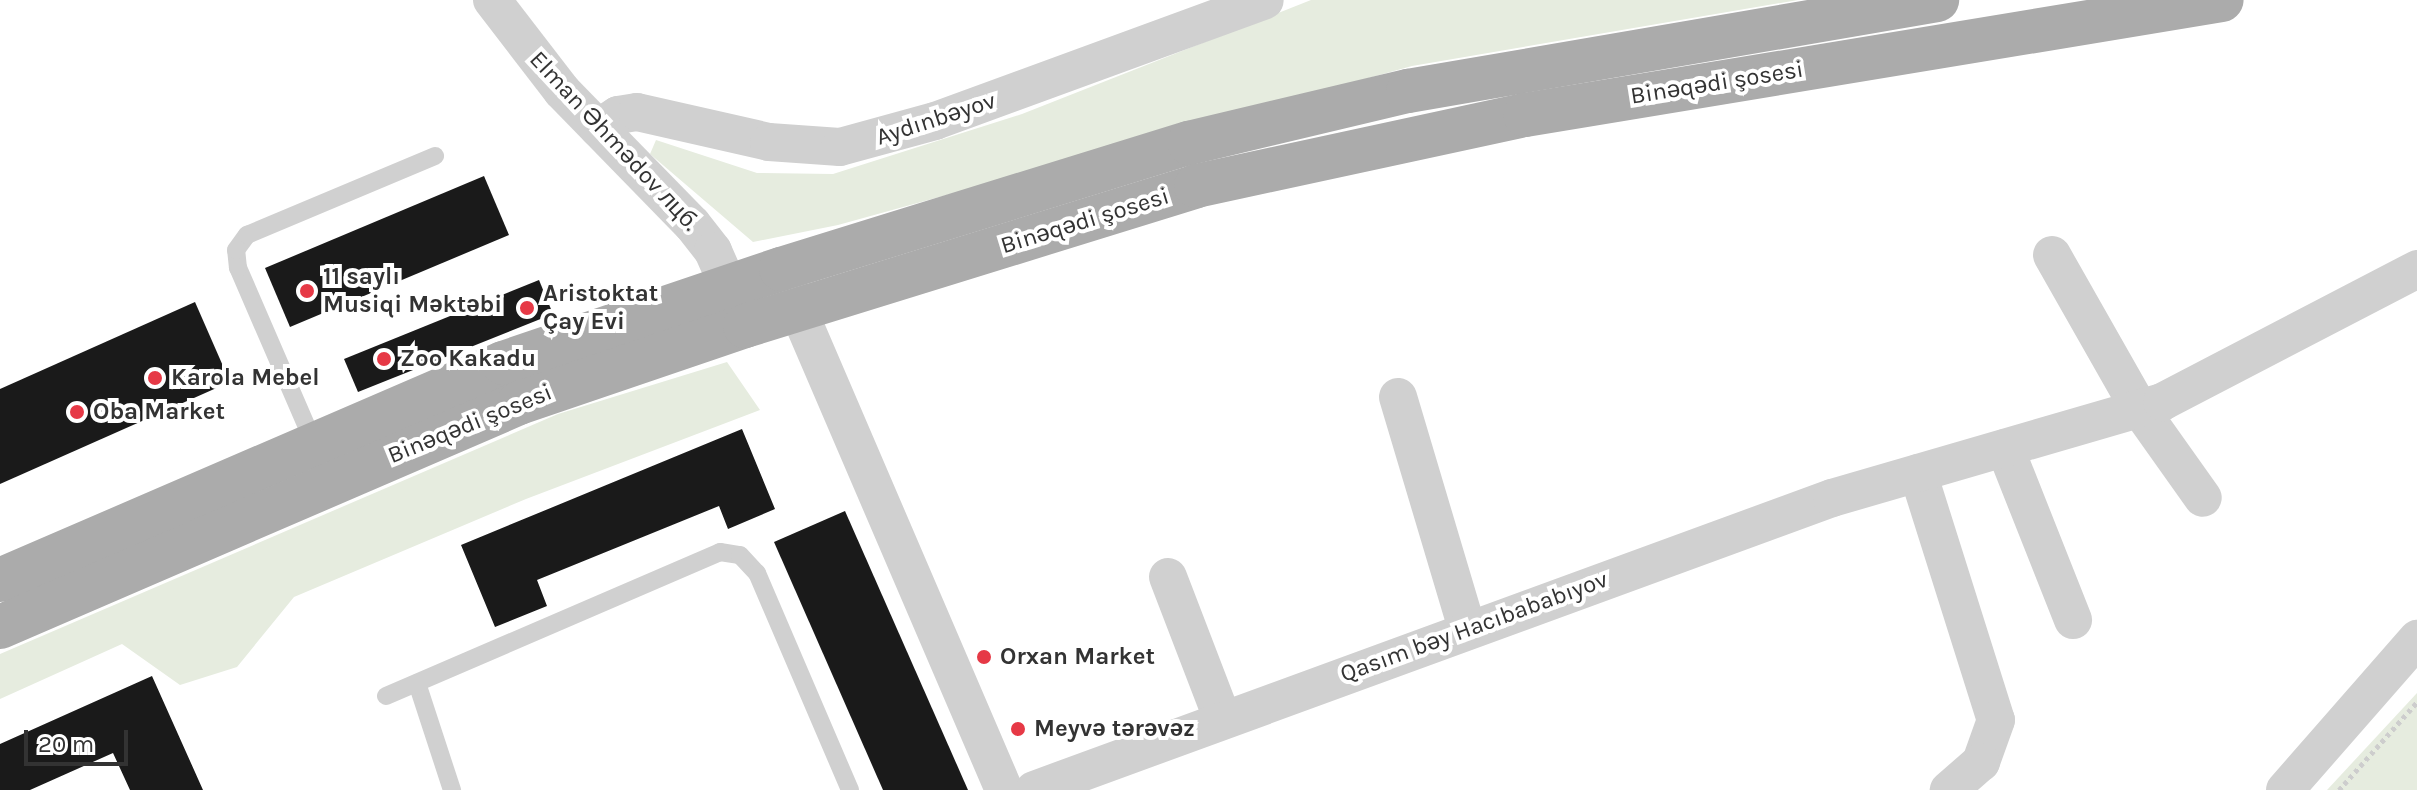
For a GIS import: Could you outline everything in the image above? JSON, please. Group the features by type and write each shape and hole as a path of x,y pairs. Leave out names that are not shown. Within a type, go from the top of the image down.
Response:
{"main road":[{"name":"Binəqədi şosesi","path":"0,627 738,306 781,269 1286,117 1408,91 1937,0"},
{"name":"Binəqədi şosesi","path":"0,580 313,441 503,363 738,306 796,310 1196,186 1296,161 1525,115 2222,0"}],"street":[{"name":"Elman Əhmədov лцб.","path":"492,0 562,91 692,224 738,306"},
{"name":"Aydınbəyov","path":"598,128 618,115 637,112 769,142 840,147 935,121 1265,0"},
{"path":"2052,255 2139,408 2203,498"},
{"path":"781,269 1004,790"},
{"name":"Qasım bəy Hacıbababıyov","path":"1034,790 1222,718 1832,498 2162,402 2417,269"},
{"path":"1398,397 1467,629"},
{"path":"2005,448 2073,620"},
{"path":"1918,473 1996,720 1981,762 1949,790"},
{"path":"1168,577 1222,718"},
{"path":"2285,790 2334,727 2417,639"}],"lane":[{"path":"313,441 238,268 236,250 247,235 435,156"},
{"path":"386,696 720,552 740,555 757,573 850,790"},
{"path":"417,683 452,790"}],"path":[{"path":"2339,790 2417,702"}],"shaded area":[{"path":"1311,0 1798,0 1412,66 838,225 753,242 650,154 656,140 757,173 833,174 1022,114"},
{"path":"727,362 760,410 526,499 294,597 237,667 180,685 122,644 0,699 0,654 558,414"},
{"path":"2417,693 2417,790 2327,790"}],"building":[{"path":"484,176 509,235 290,327 265,268"},
{"path":"539,280 553,314 358,392 344,359"},
{"path":"195,302 230,382 0,484 0,389"},
{"path":"742,429 775,509 728,529 719,506 537,580 547,606 495,627 461,545"},
{"path":"845,511 968,790 883,790 774,542"},
{"path":"152,676 203,790 130,790 113,753 30,790 0,790 0,744"}],"place":[{"name":"11 saylı Musiqi Məktəbi","path":"307,291"},
{"name":"Aristoktat Çay Evi","path":"527,308"},
{"name":"Zoo Kakadu","path":"384,359"},
{"name":"Karola Mebel","path":"155,378"},
{"name":"Oba Market","path":"77,412"},
{"name":"Orxan Market","path":"984,657"},
{"name":"Meyvə tərəvəz","path":"1018,729"}]}
